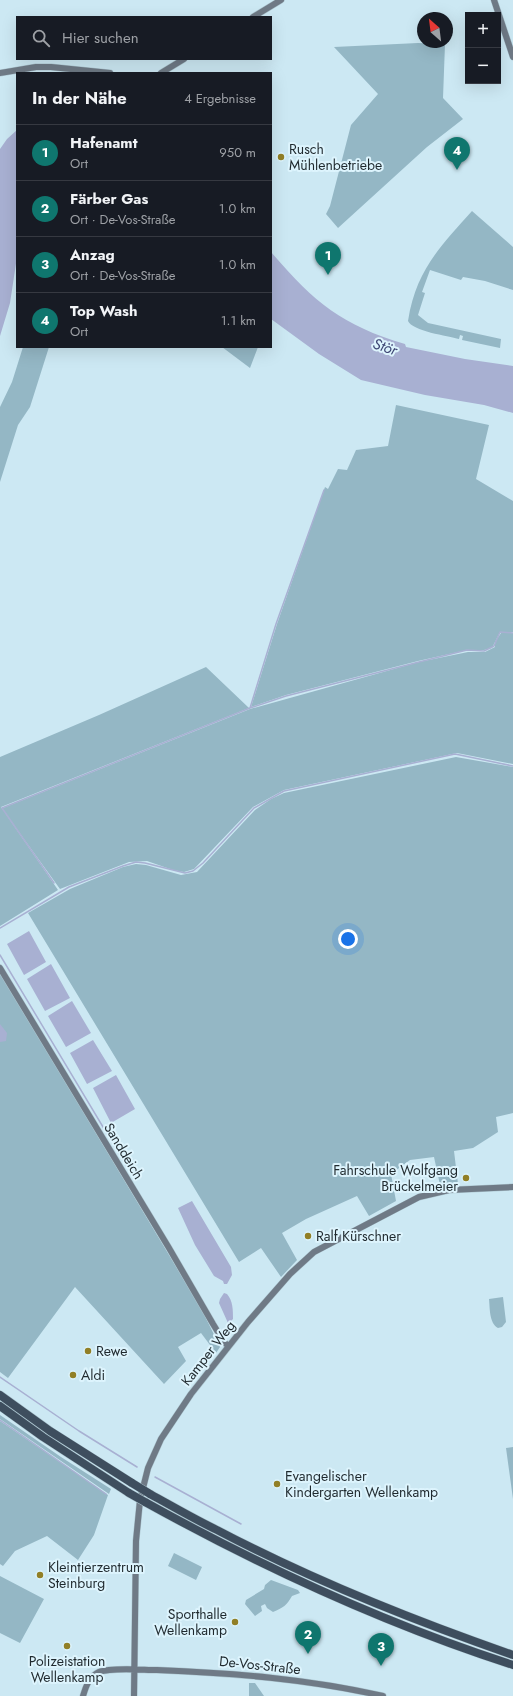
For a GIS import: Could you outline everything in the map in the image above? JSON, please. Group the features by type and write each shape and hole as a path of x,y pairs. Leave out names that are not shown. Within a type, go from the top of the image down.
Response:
{"highway":[{"path":"0,1395 50,1431 132,1483 218,1531 308,1574 391,1610 513,1655"},
{"path":"0,1406 43,1437 129,1493 210,1538 329,1596 396,1623 513,1665"}],"street":[{"path":"255,16 281,0"},
{"path":"494,0 513,57"},
{"path":"164,72 182,60"},
{"path":"0,73 36,67 54,67 101,72"},
{"name":"Sanddeich","path":"0,968 169,1248 213,1324 228,1346"},
{"name":"Kamper Weg","path":"134,1696 136,1542 140,1500 143,1482 169,1425 228,1346 290,1274 302,1262 319,1249 419,1197 449,1190 513,1187"},
{"name":"De-Vos-Straße","path":"83,1696 89,1680 99,1672 105,1670 234,1673 278,1677 383,1696"}],"shaded area":[{"path":"417,43 417,48 445,48 443,98 463,119 427,147 338,228 326,214 330,206 351,125 378,94 334,47"},
{"path":"472,211 513,247 513,290 485,281 463,277 461,280 430,270 422,292 425,293 418,315 428,323 501,339 500,348 462,340 463,336 460,335 459,339 431,333 416,328 408,321 417,287 423,273 440,248"},
{"path":"23,348 49,348 30,407 18,425 0,482 0,407 12,382"},
{"path":"223,348 258,348 250,368"},
{"path":"396,405 489,425 476,479 513,501 513,632 500,632 492,648 484,650 467,650 418,661 286,695 251,707 277,624 325,487 328,489 338,469 347,470 356,450 388,446"},
{"path":"501,633 513,633 513,764 457,753 284,790 253,807 194,869 184,872 173,870 147,861 129,862 60,889 3,810 3,808 250,709 419,662 468,652 485,652 495,647 495,642"},
{"path":"206,667 249,708 1,807 58,890 0,926 0,757"},
{"path":"456,757 513,767 513,1113 496,1117 498,1132 473,1148 454,1151 458,1184 440,1185 434,1157 410,1160 391,1174 396,1201 369,1216 357,1196 306,1219 282,1233 297,1260 281,1277 261,1248 239,1262 28,913 70,889 123,867 136,864 146,865 181,875 197,872 255,810 271,799 284,793"},
{"path":"0,973 202,1310 220,1347 216,1353 201,1333 178,1347 186,1361 164,1384 75,1287 8,1378 0,1372"},
{"path":"503,1297 506,1322 502,1327 498,1328 491,1319 489,1299"},
{"path":"0,1415 111,1489 109,1494 0,1419"},
{"path":"0,1421 108,1495 94,1535 78,1560 47,1536 15,1551 3,1566 0,1564"},
{"path":"513,1447 513,1499 506,1448"},
{"path":"174,1553 202,1567 196,1580 168,1566"},
{"path":"0,1576 44,1599 20,1643 0,1633"},
{"path":"271,1580 298,1590 300,1593 292,1596 284,1606 273,1612 267,1608 265,1604 261,1606 262,1611 255,1616 245,1604 246,1600 264,1589 265,1585"},
{"path":"249,1683 255,1683 264,1696 249,1696"}],"water":[{"path":"16,131 16,264 10,303 0,336 0,149 7,139"},
{"name":"Stör","path":"272,253 286,270 315,298 330,310 363,329 405,344 406,347 465,359 513,366 513,413 484,405 425,395 361,380 319,354 272,320"},
{"path":"29,931 46,962 24,975 7,944"},
{"path":"51,964 70,998 45,1011 27,979"},
{"path":"72,1001 91,1033 66,1047 48,1016"},
{"path":"0,1024 7,1033 6,1041 0,1042"},
{"path":"93,1040 112,1071 87,1084 70,1053"},
{"path":"116,1075 135,1109 111,1123 93,1088"},
{"path":"192,1201 231,1267 232,1275 227,1284 224,1284 223,1281 214,1276 195,1245 178,1208"},
{"path":"224,1293 229,1297 232,1306 233,1319 229,1323 219,1303"}],"waterway":[{"path":"250,708 276,624 324,490"},
{"path":"54,883 2,808 250,708 286,696 467,650 484,651 494,646 500,632 513,633"},
{"path":"0,928 69,887 136,862 185,873 193,871 203,863 254,808 284,791 455,754 513,766"},
{"path":"0,955 127,1167"},
{"path":"0,1377 79,1431 137,1467"},
{"path":"0,1420 106,1494"},
{"path":"155,1477 241,1524"}],"place":[{"name":"Rusch Mühlenbetriebe","path":"281,157"},
{"name":"Top Wash","path":"457,170"},
{"name":"Hafenamt","path":"328,275"},
{"name":"Fahrschule Wolfgang Brückelmeier","path":"466,1178"},
{"name":"Ralf Kürschner","path":"308,1236"},
{"name":"Rewe","path":"88,1351"},
{"name":"Aldi","path":"73,1375"},
{"name":"Evangelischer Kindergarten Wellenkamp","path":"277,1484"},
{"name":"Kleintierzentrum Steinburg","path":"40,1575"},
{"name":"Sporthalle Wellenkamp","path":"235,1622"},
{"name":"Polizeistation Wellenkamp","path":"67,1646"},
{"name":"Färber Gas","path":"308,1654"},
{"name":"Anzag","path":"381,1666"}]}
